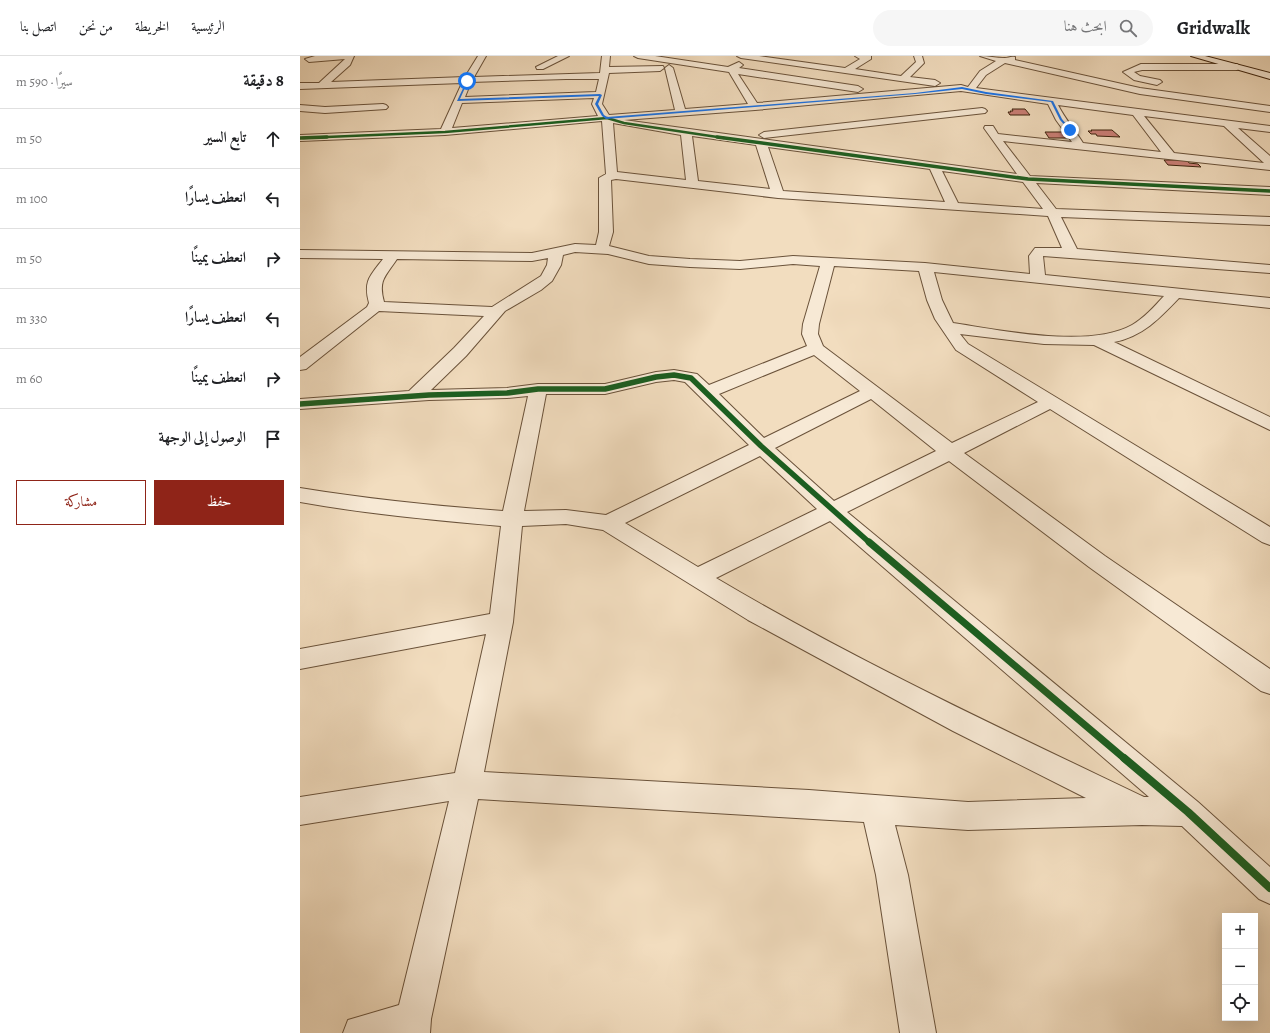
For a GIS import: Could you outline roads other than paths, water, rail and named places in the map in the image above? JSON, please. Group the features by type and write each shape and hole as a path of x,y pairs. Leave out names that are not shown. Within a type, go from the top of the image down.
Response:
{"street":[{"path":"300,64 312,57 347,56"},
{"path":"321,86 347,63 350,56"},
{"path":"445,132 467,81 482,56"},
{"path":"537,56 541,76"},
{"path":"540,67 565,56"},
{"path":"606,56 605,73 597,104 603,116 624,123 1028,179 1270,191"},
{"path":"638,56 894,94"},
{"path":"741,56 903,78 986,93 1270,129"},
{"path":"848,70 868,57 859,56"},
{"path":"903,78 920,63 920,58 918,56"},
{"path":"984,56 1132,90 1270,109"},
{"path":"300,138 445,132 966,89 990,67 1003,60 1026,56"},
{"path":"1195,56 1270,76"},
{"path":"731,69 753,57"},
{"path":"300,86 467,81 711,66"},
{"path":"1164,83 1144,80 1127,72 1141,67 1237,67"},
{"path":"669,68 681,112"},
{"path":"731,69 755,107"},
{"path":"322,71 337,71"},
{"path":"1059,83 1070,75"},
{"path":"373,136 370,133 374,121 397,83"},
{"path":"1174,86 1184,91 1178,97"},
{"path":"1037,100 1048,91"},
{"path":"986,93 982,111 994,137 1028,179 1064,231 1071,253"},
{"path":"458,100 600,95"},
{"path":"300,108 325,110 388,100"},
{"path":"1052,102 1061,120 1072,133 1079,146"},
{"path":"732,139 982,111"},
{"path":"1135,111 1170,156"},
{"path":"606,118 612,175"},
{"path":"1226,123 1270,162"},
{"path":"686,132 692,183"},
{"path":"994,137 1270,167"},
{"path":"761,143 778,194"},
{"path":"934,166 953,206"},
{"path":"602,249 606,232 605,178 612,175 778,194 1052,213 1270,221"},
{"path":"304,257 393,255 532,257 575,248 602,249 649,260 740,265 779,260 925,267 1270,303"},
{"path":"1038,279 1036,253 1044,250 1270,269"},
{"path":"414,396 460,352 495,312 536,287 547,278 554,265 556,253"},
{"path":"300,365 375,306 377,303 373,289 374,280 393,255"},
{"path":"828,263 811,324 810,334 816,348 872,392 1181,623 1270,683"},
{"path":"925,267 933,298 947,327 962,347 1270,536"},
{"path":"947,327 1052,340 1097,340 1112,338 1136,329 1154,315 1174,294"},
{"path":"375,306 495,312"},
{"path":"1097,340 1270,424"},
{"path":"707,392 816,348"},
{"path":"300,404 414,396 494,394 538,389 605,389 656,377 674,375 690,378 707,392 761,446 832,511 1188,812 1270,888"},
{"path":"361,1033 413,1026 502,622 512,519 538,389"},
{"path":"608,523 872,392"},
{"path":"698,577 1051,402"},
{"path":"300,495 358,505 402,510 512,519 566,517 608,523 756,613 872,676 962,723 1142,811"},
{"path":"300,659 502,622"},
{"path":"300,811 467,785 809,804 968,816 1142,811 1188,812"},
{"path":"876,810 892,875 918,1033"}]}
